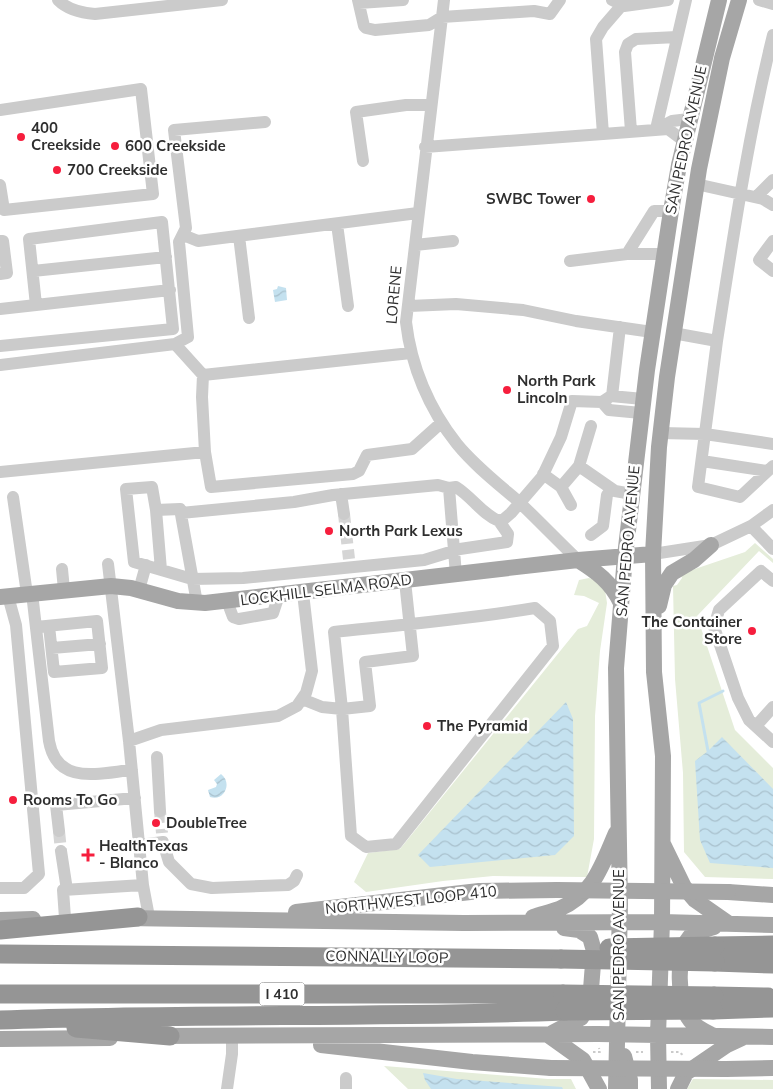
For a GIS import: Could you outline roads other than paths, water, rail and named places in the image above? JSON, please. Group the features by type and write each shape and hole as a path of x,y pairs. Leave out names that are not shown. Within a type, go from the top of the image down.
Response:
{"highway":[{"path":"0,930 143,917"},
{"path":"715,954 773,945"},
{"name":"CONNALLY LOOP","path":"0,954 368,957 715,954"},
{"path":"715,954 773,964"},
{"name":"I 410","path":"0,994 564,1003"},
{"path":"714,1003 773,997"},
{"path":"0,1021 88,1017 481,1014 564,1003 714,1003 773,1008"},
{"path":"0,1021 170,1036"}],"main road":[{"name":"SAN PEDRO AVENUE","path":"616,1089 620,922 616,668 625,556 652,332 676,180 718,0"},
{"name":"SAN PEDRO AVENUE","path":"659,1089 658,1035 662,922 663,756 654,672 653,554 661,433 673,333 696,184 722,58 739,0"},
{"path":"676,180 696,184"},
{"path":"671,211 691,214"},
{"path":"654,617 662,599 664,585 672,573 694,560 711,544"},
{"name":"LOCKHILL SELMA ROAD","path":"4,596 112,586 139,590 178,601 197,603 302,593 578,560 653,554"},
{"path":"578,560 605,578 621,603"},
{"path":"516,922 559,909 574,901 591,886 599,873 618,828"},
{"path":"662,842 684,887 695,900 728,923"},
{"name":"NORTHWEST LOOP 410","path":"200,919 291,912 479,890 728,892 773,895"},
{"name":"NORTHWEST LOOP 410","path":"0,920 143,917 464,923 662,922 773,924"},
{"path":"516,922 579,930 590,936 594,952 590,1002 581,1018 548,1035"},
{"path":"715,1036 698,1028 690,1021 684,1011 681,998 681,958 689,938 696,933 728,923"},
{"path":"618,1034 630,1080 630,1089"},
{"path":"0,1039 170,1036 618,1034 773,1037"},
{"path":"548,1035 582,1060 599,1089"},
{"path":"250,1036 472,1062 551,1068 773,1068"},
{"path":"678,1089 686,1073 727,1045 744,1037"}],"street":[{"path":"58,0 64,6 81,13 95,14 222,0"},
{"path":"403,0 358,2 364,26 371,30 429,25 442,18 534,10 550,14 560,0"},
{"name":"LORENE","path":"444,0 406,322 411,354 422,384 442,423 457,444 578,560"},
{"path":"603,134 596,60 596,39 617,3 624,6 668,0"},
{"path":"658,129 686,0"},
{"path":"759,0 773,4"},
{"path":"770,468 740,497 698,487 717,341 740,193 773,35"},
{"path":"632,131 626,52 628,44 636,39 677,36"},
{"path":"760,94 773,83"},
{"path":"0,110 141,89 153,194 4,210 0,185"},
{"path":"363,161 356,112 406,105 431,104"},
{"path":"658,129 672,121 689,120"},
{"path":"0,365 175,344 188,337 179,242 186,228 174,130 265,122"},
{"path":"426,147 658,129 668,129 684,141"},
{"path":"756,197 773,180"},
{"path":"696,184 756,197 773,205"},
{"path":"627,254 654,211 671,211"},
{"path":"183,235 198,241 418,213"},
{"path":"0,346 173,329 162,222 29,239 36,304"},
{"path":"337,224 348,306"},
{"path":"239,236 249,318"},
{"path":"0,241 3,241 7,273 0,274"},
{"path":"773,241 759,260 773,271"},
{"path":"415,245 453,242"},
{"path":"570,261 627,254 664,254"},
{"path":"33,270 166,257"},
{"path":"0,309 170,290"},
{"path":"409,306 456,304 523,310 576,321 652,332"},
{"path":"607,399 620,327"},
{"path":"673,333 717,341"},
{"path":"175,344 203,375 202,397 205,452 212,486 353,474 359,471 367,454 412,449 442,423"},
{"path":"203,375 411,354"},
{"path":"499,521 504,519 520,503 543,474 561,437 572,401 607,399 642,406"},
{"path":"561,487 579,466 591,426"},
{"path":"661,433 705,434 773,444"},
{"path":"0,472 205,452"},
{"path":"702,461 770,468"},
{"path":"579,466 615,492 632,494"},
{"path":"543,474 561,487 572,505"},
{"path":"161,570 152,487 126,490 134,562 146,565 161,570 192,579 243,578 350,563 424,560 453,551 507,542 508,534 499,521 492,518 465,492 456,487 449,488 438,485 341,494 294,502 181,513"},
{"path":"449,488 456,574"},
{"path":"590,536 603,526 607,495 612,489"},
{"path":"341,494 344,514"},
{"path":"13,497 30,594 43,627 52,648 54,672 102,668 97,620 43,627"},
{"path":"156,510 180,509 197,603"},
{"path":"653,554 711,544 751,526 773,510"},
{"path":"751,526 773,549"},
{"path":"350,563 353,587"},
{"path":"108,564 130,741 143,885 143,917"},
{"path":"139,590 146,565"},
{"path":"62,569 64,590"},
{"path":"773,581 761,571 719,610 714,627 738,698 748,720 773,742"},
{"path":"302,699 322,707 342,709 370,706 365,662 413,656 404,581"},
{"path":"130,741 161,730 278,716 297,706 306,693 312,671 302,593"},
{"path":"0,888 24,888 39,874 16,625 4,596"},
{"path":"535,608 550,620 553,646 396,844 366,847 351,836 342,709 334,632 535,608"},
{"path":"43,627 49,741 55,759 66,770 80,774 132,770"},
{"path":"52,648 100,644"},
{"path":"756,726 773,707"},
{"path":"157,757 160,811"},
{"path":"59,831 56,806 135,798"},
{"path":"139,845 162,837 169,862 191,884 212,888 288,885 294,881 297,875"},
{"path":"61,851 66,890"},
{"path":"65,918 63,890 143,885"},
{"path":"227,1089 232,1054 232,1036"}],"water":[{"path":"278,286 286,288 287,300 275,302 273,290 277,289"},
{"path":"566,702 573,719 574,836 555,855 430,867 418,855"},
{"path":"722,737 773,789 773,868 710,863 700,840 695,761"},
{"path":"221,774 226,782 225,791 219,797 210,797 208,790 216,787 217,784 214,780"},
{"path":"423,1073 457,1079 562,1087 563,1089 431,1089"}],"waterway":[{"path":"708,751 699,703 723,691"}],"tunnel":[{"path":"344,514 349,559"},
{"path":"160,811 162,833"},
{"path":"59,831 61,851"}],"place":[{"name":"400 Creekside","path":"21,137"},
{"name":"600 Creekside","path":"115,146"},
{"name":"700 Creekside","path":"57,170"},
{"name":"SWBC Tower","path":"591,199"},
{"name":"North Park Lincoln","path":"507,390"},
{"name":"North Park Lexus","path":"329,531"},
{"name":"The Container Store","path":"752,631"},
{"name":"The Pyramid","path":"427,726"},
{"name":"Rooms To Go","path":"13,800"},
{"name":"DoubleTree","path":"156,823"},
{"name":"HealthTexas - Blanco","path":"88,855"}]}
